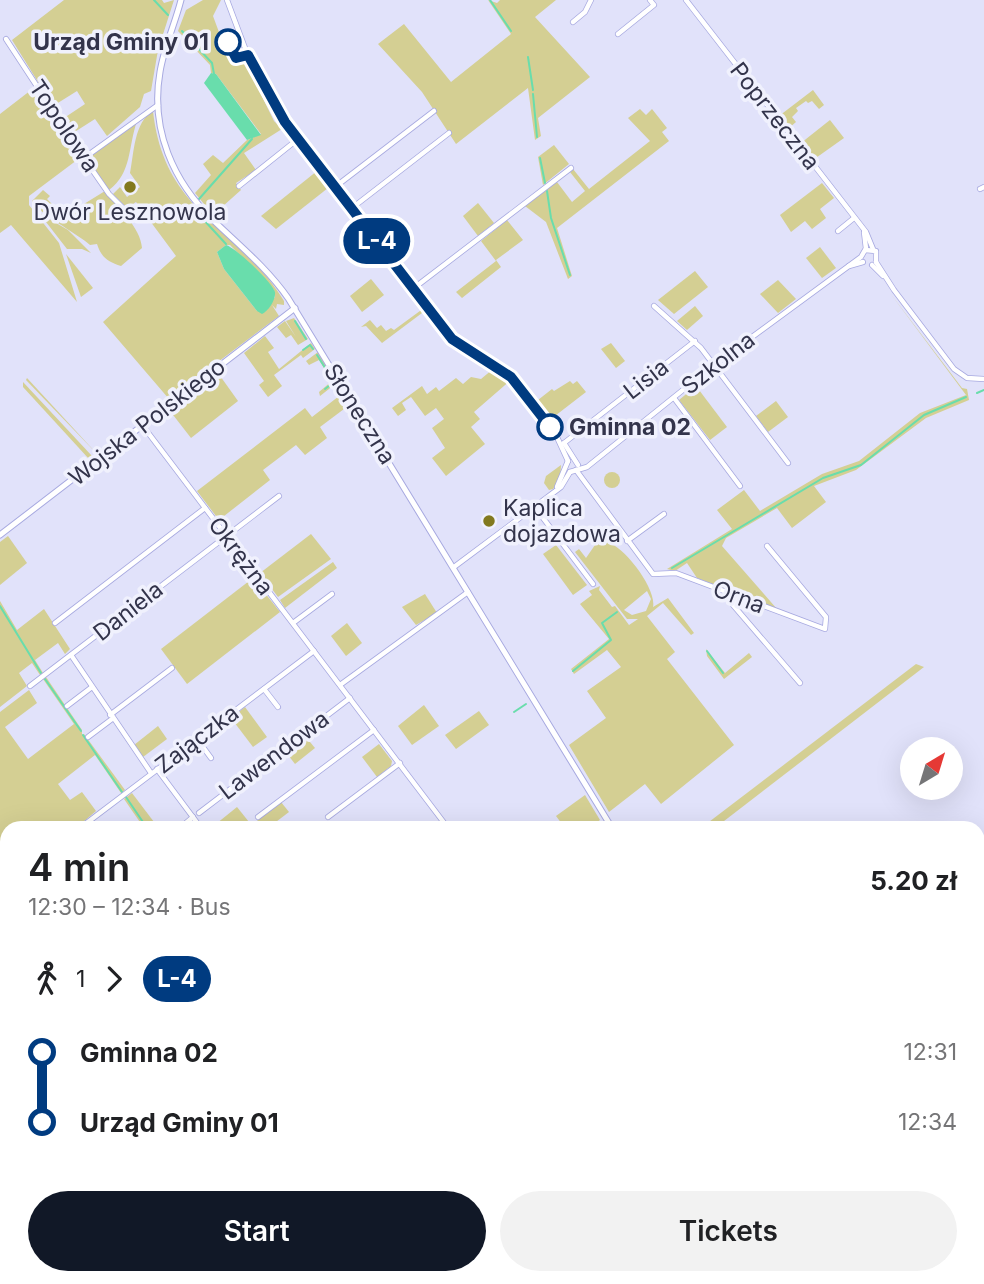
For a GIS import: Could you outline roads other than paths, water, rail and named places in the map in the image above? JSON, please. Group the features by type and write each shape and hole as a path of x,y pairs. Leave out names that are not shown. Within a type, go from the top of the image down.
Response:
{"main road":[{"name":"Słoneczna","path":"181,0 160,70 158,105 166,151 184,187 205,213 272,276 295,308 608,821"},
{"name":"Wojska Polskiego","path":"0,535 295,308"}],"street":[{"path":"227,0 245,49 268,96 298,139 455,341 514,381 564,443 573,469 627,541 664,513"},
{"path":"573,22 585,12 591,0"},
{"path":"618,34 654,5 650,0"},
{"name":"Poprzeczna","path":"686,0 864,231 878,256 874,263"},
{"name":"Topolowa","path":"6,39 84,158 125,210"},
{"path":"84,158 158,105"},
{"path":"335,187 434,111"},
{"path":"352,208 449,133"},
{"path":"239,186 298,139"},
{"path":"414,288 571,168"},
{"path":"838,231 854,218"},
{"path":"864,231 866,249 862,260 874,263 954,369 967,378 984,379"},
{"path":"866,249 873,249"},
{"name":"Szkolna","path":"573,469 590,463 715,365 848,266 862,260"},
{"path":"654,306 695,341 788,463"},
{"name":"Lisia","path":"564,443 695,341"},
{"path":"674,398 740,486"},
{"name":"Okrężna","path":"143,426 442,821"},
{"path":"556,435 573,469"},
{"path":"454,567 561,487 573,469"},
{"name":"Daniela","path":"30,687 279,496"},
{"path":"55,623 205,508"},
{"path":"537,510 593,584"},
{"name":"Orna","path":"627,541 652,573 676,573 825,629 826,617 767,546"},
{"path":"340,685 469,592"},
{"path":"293,623 332,594"},
{"path":"737,596 733,605 800,683"},
{"name":"Zajączka","path":"89,821 314,651"},
{"path":"71,655 123,735 196,821"},
{"path":"88,737 172,668"},
{"path":"67,706 92,687"},
{"path":"264,688 278,707"},
{"name":"Lawendowa","path":"199,813 350,698"},
{"path":"258,817 374,730"},
{"path":"197,739 211,758"},
{"path":"328,817 400,763"},
{"path":"188,821 193,817"}],"waterway":[{"path":"154,0 168,15"},
{"path":"490,0 511,31"},
{"path":"182,31 212,63 214,74"},
{"path":"528,57 533,90"},
{"path":"533,94 537,137"},
{"path":"199,199 252,139"},
{"path":"540,158 545,183"},
{"path":"547,191 551,218 570,275"},
{"path":"191,206 226,244"},
{"path":"295,321 306,339"},
{"path":"303,350 310,345 313,349"},
{"path":"317,355 334,382 325,389"},
{"path":"337,385 340,391"},
{"path":"977,393 984,390"},
{"path":"343,394 345,398"},
{"path":"672,568 823,478 861,465 924,415 966,397"},
{"path":"347,402 353,411"},
{"path":"359,422 369,438"},
{"path":"0,606 41,673"},
{"path":"573,671 611,640 602,623 617,612"},
{"path":"707,651 723,673"},
{"path":"45,679 81,731"},
{"path":"514,712 526,704"},
{"path":"83,735 122,792"},
{"path":"126,797 142,821"}],"place":[{"name":"Urząd Gminy 01","path":"228,42"},
{"name":"Dwór Lesznowola","path":"130,187"},
{"name":"Gminna 02","path":"550,427"},
{"name":"Kaplica dojazdowa","path":"489,521"}]}
